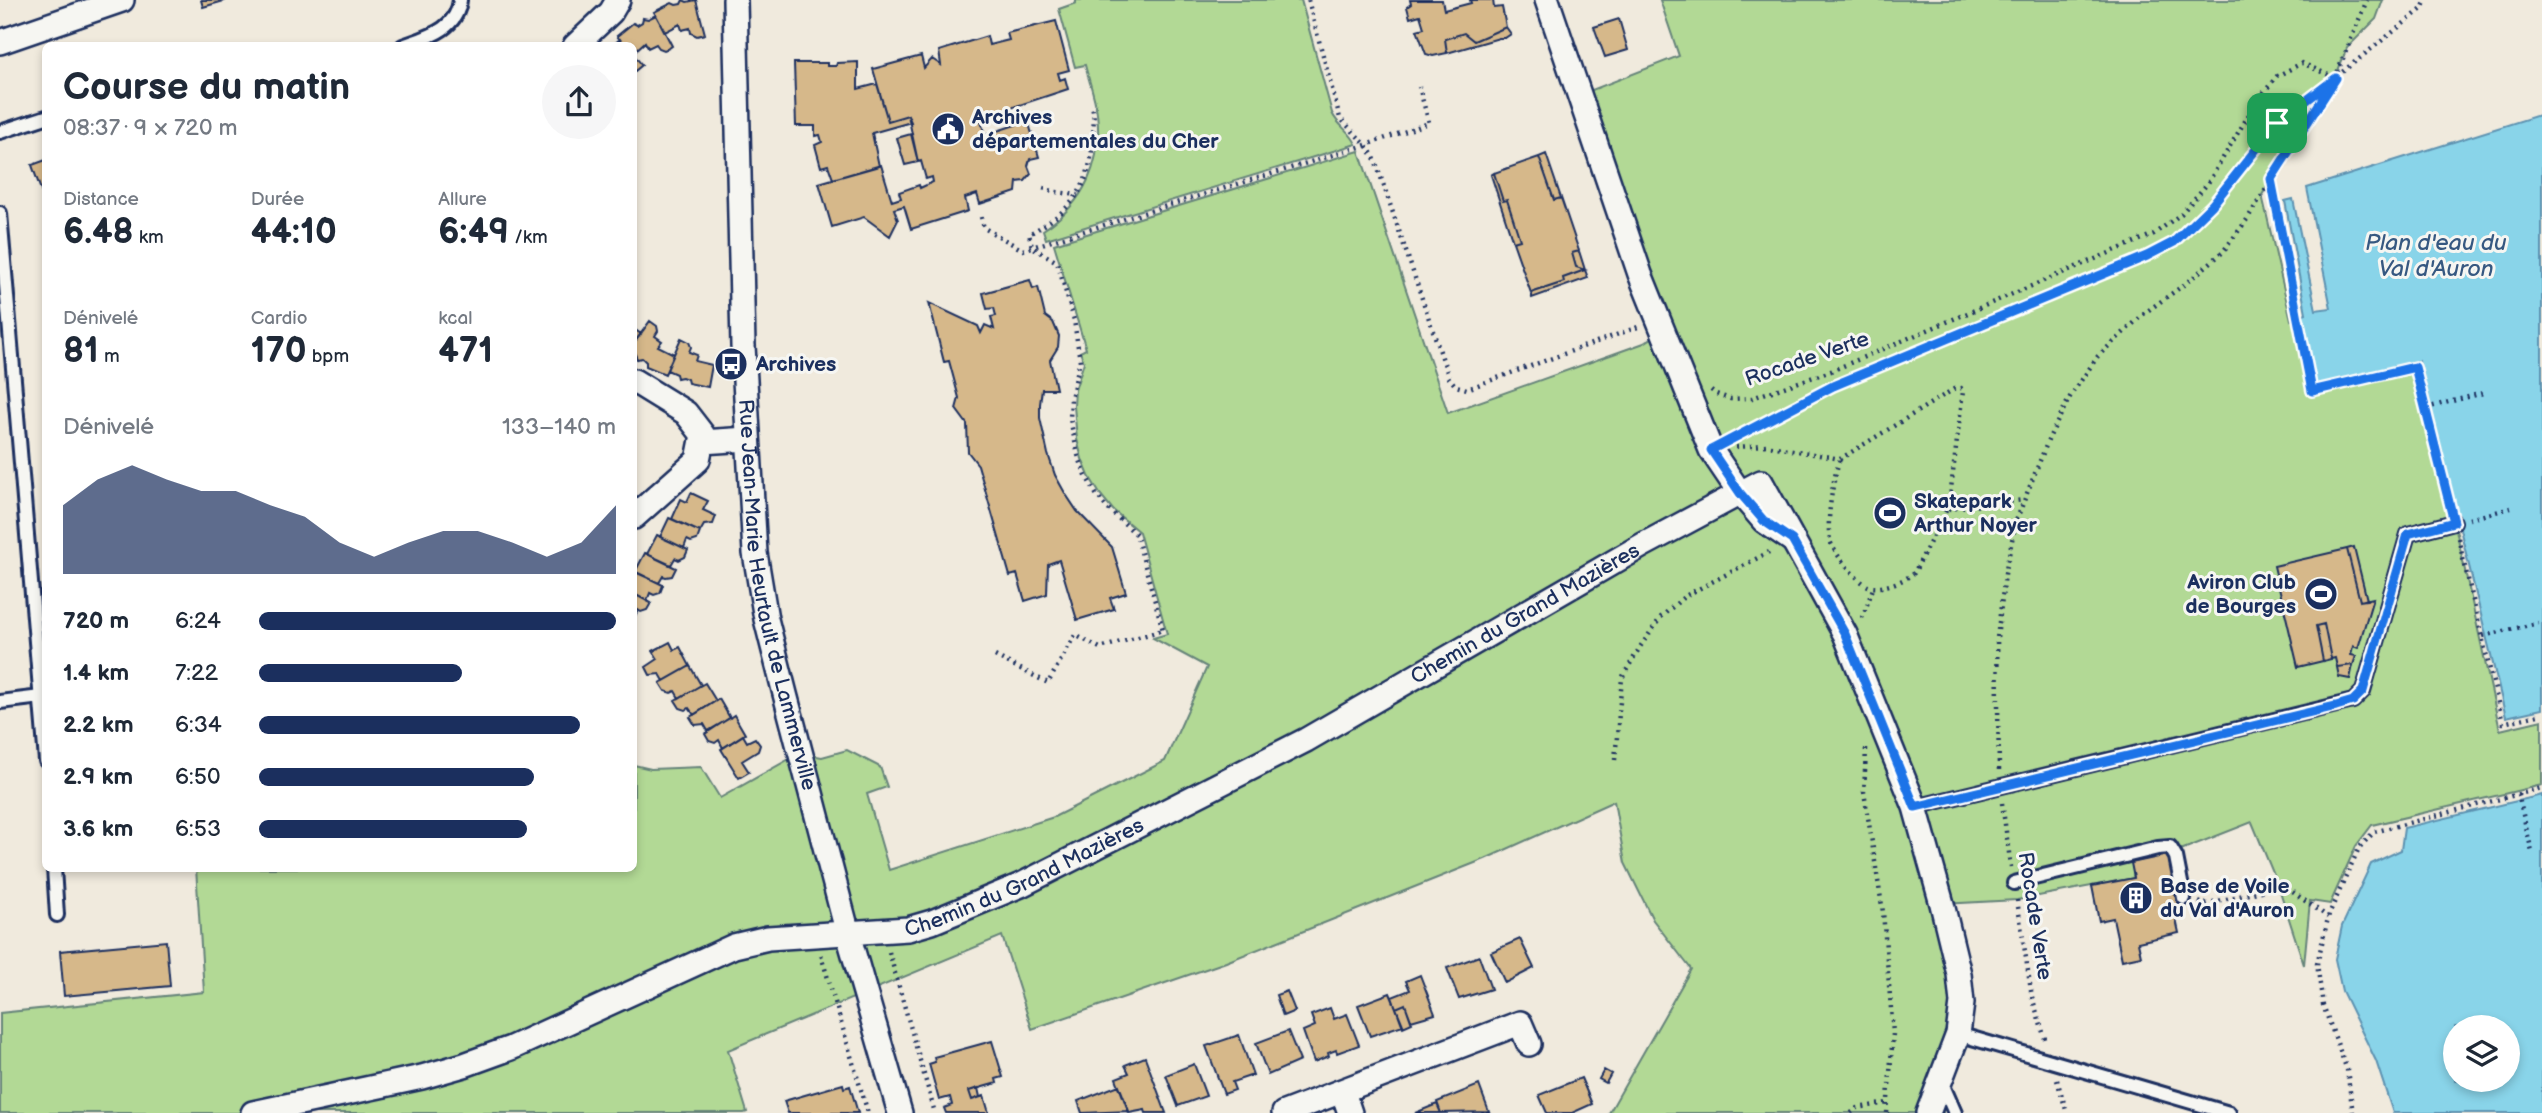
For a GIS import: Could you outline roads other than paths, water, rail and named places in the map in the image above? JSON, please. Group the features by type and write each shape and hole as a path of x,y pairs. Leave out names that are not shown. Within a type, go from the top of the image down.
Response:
{"street":[{"path":"0,42 122,0"},
{"path":"579,42 611,12 618,0"},
{"name":"Rue Jean-Marie Heurtault de Lammerville","path":"735,0 741,282 755,552 766,619 848,934 900,1113"},
{"path":"1547,0 1658,321 1711,450 1740,493"},
{"path":"637,383 686,413 703,435 698,460 637,513"},
{"path":"702,442 748,439"},
{"name":"Chemin du Grand Mazières","path":"253,1113 422,1077 464,1065 511,1048 734,947 768,938 884,932 932,922 1021,885 1307,740 1643,545 1761,482 1845,634 1915,807 1959,974 1962,1003 1958,1034 1928,1113"},
{"path":"1284,1113 1346,1103 1520,1023 1529,1044"}],"lane":[{"path":"415,42 435,35 449,25 459,9 460,0"},
{"path":"0,132 42,118"},
{"path":"0,213 42,710"},
{"path":"1915,807 2353,701 2363,691 2408,534 2454,522"},
{"path":"0,702 41,697"},
{"path":"2014,883 2170,847 2176,857 2184,898"},
{"path":"54,872 57,915"},
{"path":"1958,1034 2229,1113"},
{"path":"1941,1081 1955,1113"}],"water":[{"name":"Plan d'eau du Val d'Auron","path":"2542,114 2542,709 2506,717 2419,361 2315,386 2298,316 2306,313 2285,201 2293,199 2316,310 2331,308 2307,188"},
{"path":"2542,795 2542,1113 2393,1113 2376,1061 2342,991 2335,959 2342,926 2371,864 2401,850 2404,828"}],"place":[{"name":"Archives départementales du Cher","path":"948,129"},
{"name":"Archives","path":"731,364"},
{"name":"Skatepark Arthur Noyer","path":"1890,513"},
{"name":"Aviron Club de Bourges","path":"2321,594"},
{"name":"Base de Voile du Val d'Auron","path":"2136,898"}]}
